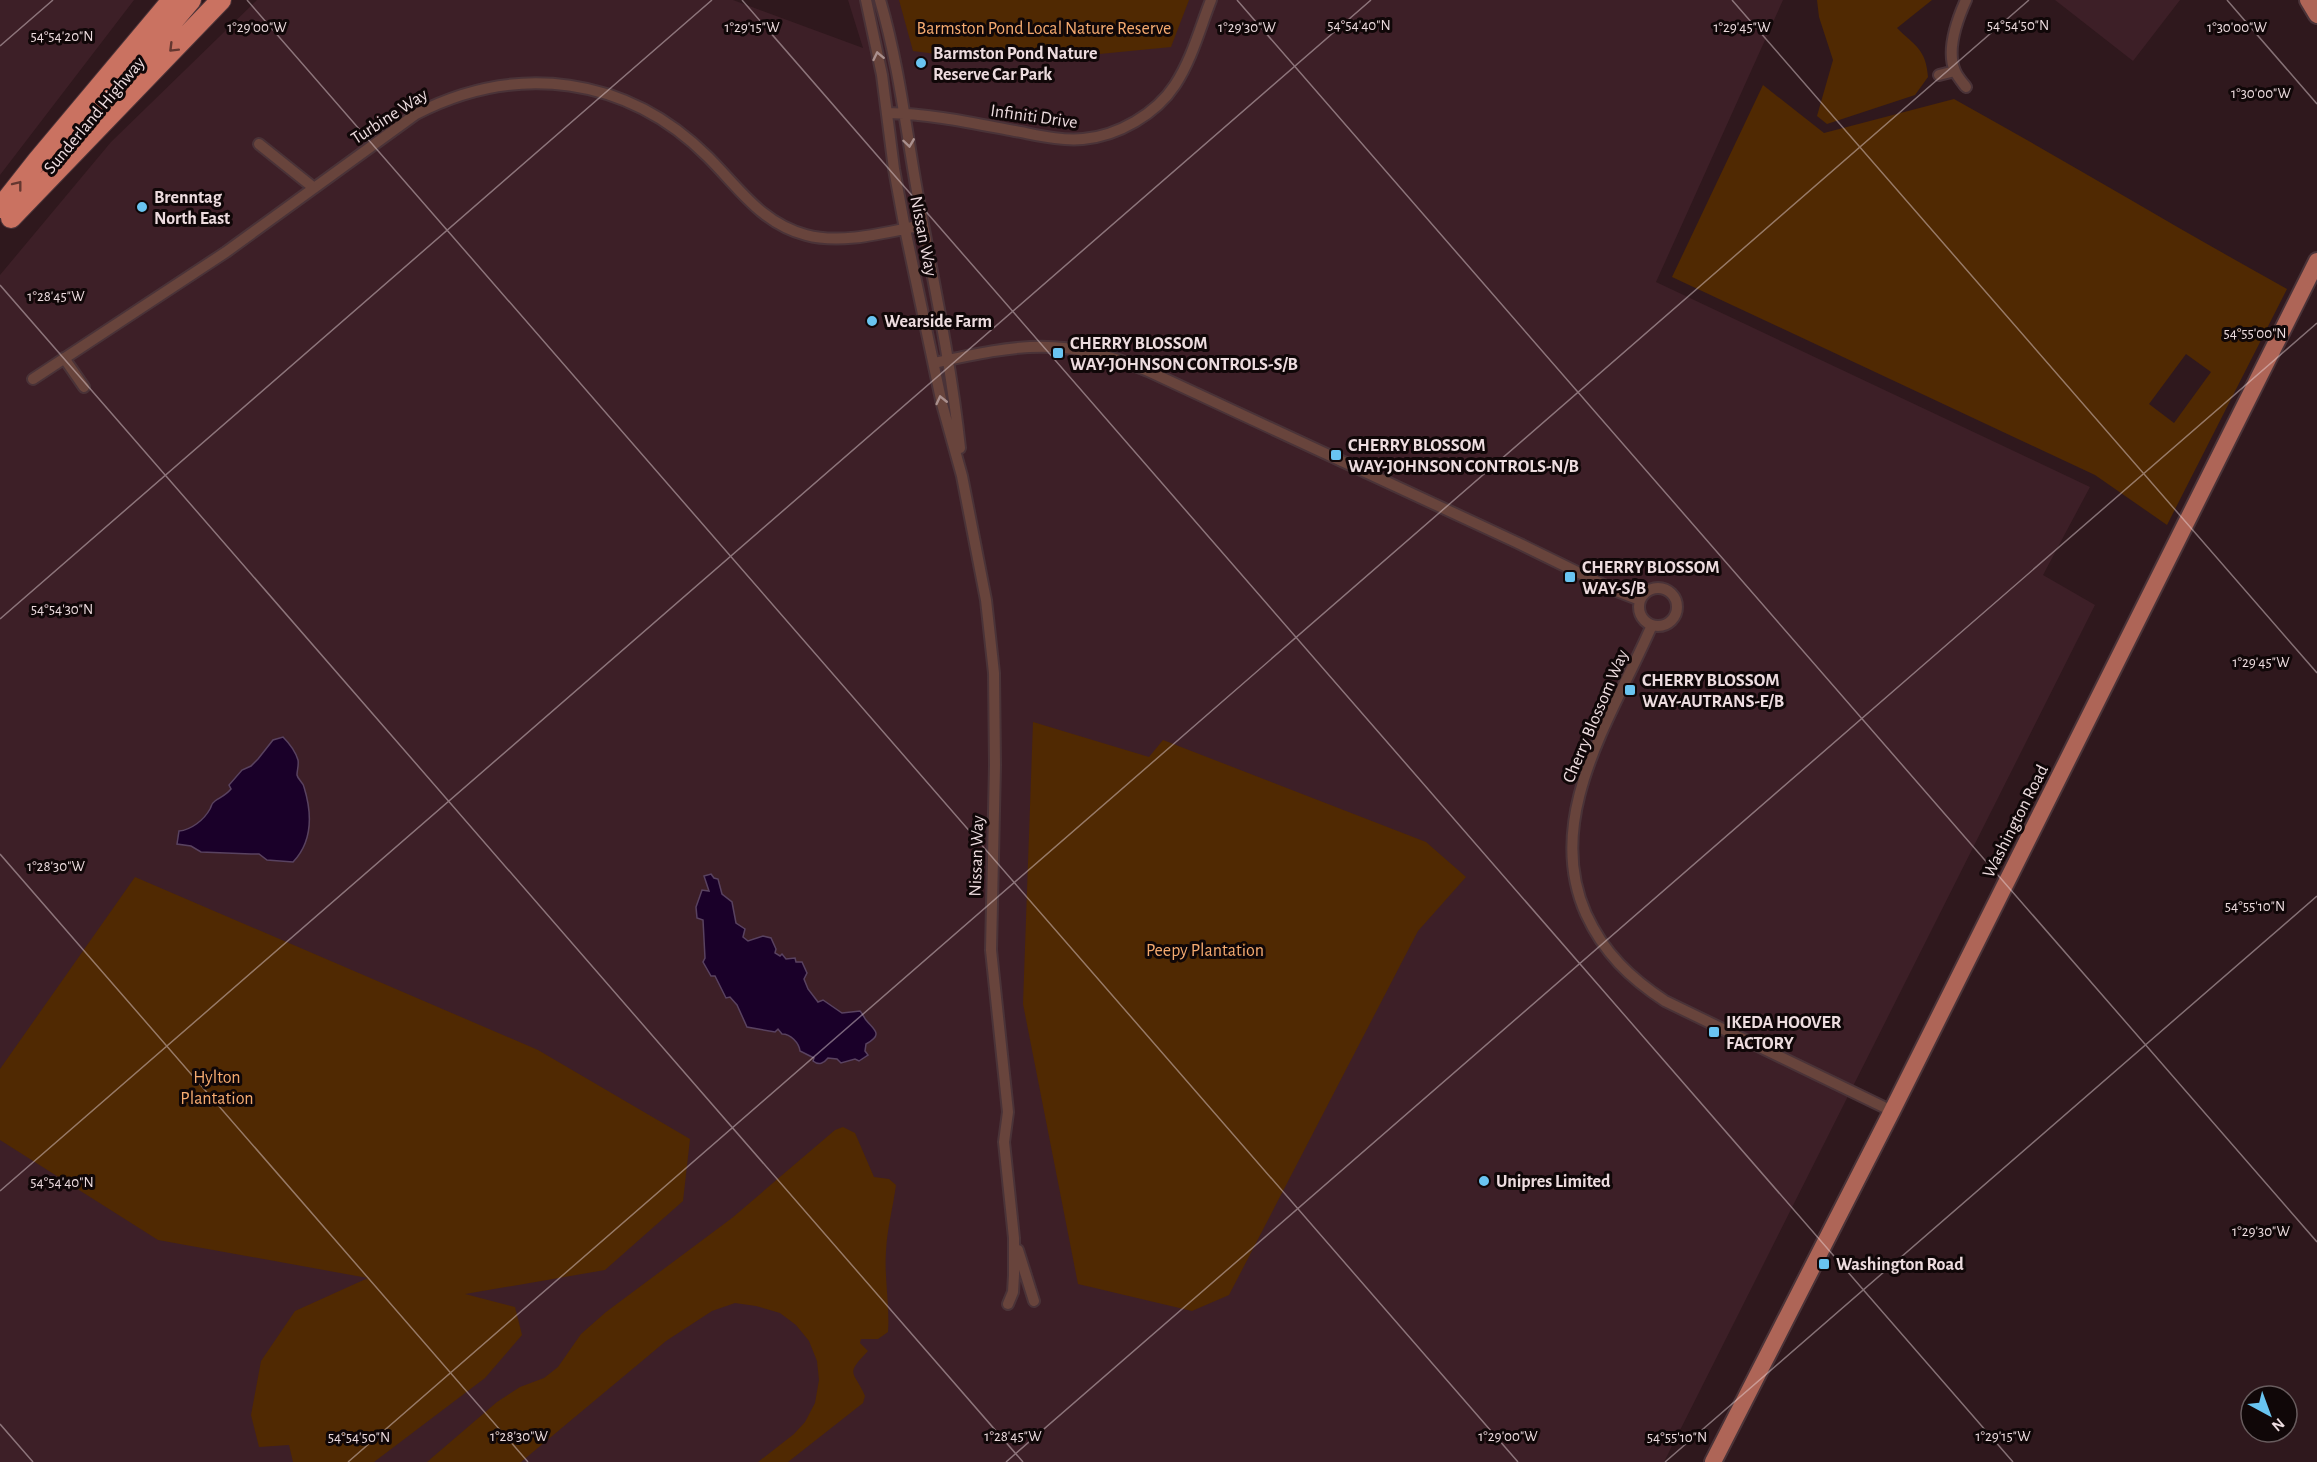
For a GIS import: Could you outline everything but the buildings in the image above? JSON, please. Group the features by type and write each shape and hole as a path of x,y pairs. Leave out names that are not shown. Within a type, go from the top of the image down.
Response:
{"highway":[{"path":"37,161 155,0"},
{"name":"Sunderland Highway","path":"4,219 37,161 172,0"},
{"name":"Sunderland Highway","path":"4,219 191,0"},
{"path":"4,219 221,0"}],"main road":[{"path":"2308,0 2317,15"},
{"name":"Washington Road","path":"1713,1462 1892,1112 2317,261"}],"street":[{"name":"Nissan Way","path":"866,0 882,75 894,169 905,228 942,404 962,476 986,600 994,673 995,765 991,950 1008,1112 1004,1142 1014,1238"},
{"name":"Nissan Way","path":"880,0 896,60 955,399 962,476"},
{"name":"Infiniti Drive","path":"887,114 929,116 1073,140 1113,132 1154,109 1171,90 1185,68 1211,0"},
{"path":"1966,0 1952,46 1955,71 1966,87"},
{"path":"1939,75 1955,71"},
{"name":"Turbine Way","path":"33,379 226,252 396,128 440,102 466,93 514,84 560,84 582,87 620,98 658,116 708,156 763,215 795,231 812,236 836,238 923,225"},
{"path":"259,144 314,188"},
{"path":"934,363 1024,347 1048,346 1104,354 1148,371 1508,538 1614,590 1640,600"},
{"path":"64,358 84,387"},
{"path":"1660,587 1671,592 1675,597 1677,609 1672,619 1663,625 1652,625 1642,618 1639,612 1640,600 1647,590 1660,587"},
{"name":"Cherry Blossom Way","path":"1652,625 1589,765 1574,818 1571,857 1574,876 1590,923 1621,968 1656,995 1892,1112"},
{"path":"1014,1238 1034,1301"},
{"path":"1008,1304 1013,1292 1014,1238"}],"shaded area":[{"path":"0,0 134,0 0,175"},
{"path":"257,0 733,0 863,48 848,0 1783,0 1656,282 2090,487 2043,575 2095,605 1664,1462 0,1462 0,275 111,142"},
{"path":"2055,0 2180,0 2133,61"},
{"path":"283,737 292,747 298,760 297,775 304,787 309,817 304,845 293,862 267,860 259,854 201,852 191,846 177,844 179,831 188,829 201,821 213,803 231,789 229,785 242,770 251,766 273,740"},
{"path":"711,874 718,879 722,894 732,902 736,923 745,929 743,937 748,941 763,936 771,938 776,949 775,953 780,956 782,954 786,959 795,958 796,962 802,962 807,973 804,979 808,989 818,1002 823,1000 842,1013 861,1012 876,1032 875,1037 866,1044 865,1051 868,1055 859,1061 855,1059 841,1063 837,1059 828,1058 819,1064 813,1061 814,1058 800,1051 794,1039 782,1034 778,1029 775,1032 747,1027 737,1005 730,997 726,998 715,976 711,976 703,962 705,958 703,920 697,918 696,907 702,890 709,891 704,876"}],"green space":[{"name":"Barmston Pond Local Nature Reserve","path":"899,0 1189,0 1171,47 1079,56 944,55 913,51"},
{"path":"1817,0 1932,0 1897,28 1919,49 1925,60 1928,77 1915,95 1827,124 1817,116 1833,60 1819,17"},
{"path":"1763,85 1824,133 1954,99 2287,289 2167,525 2095,475 1672,277","holes":["2186,354 2211,372 2174,423 2149,404"]},
{"name":"Peepy Plantation","path":"1033,722 1149,757 1163,740 1426,842 1466,877 1418,931 1229,1295 1192,1311 1078,1284 1023,1004"},
{"name":"Hylton Plantation","path":"135,877 538,1050 690,1139 683,1201 605,1270 465,1294 515,1307 522,1335 485,1378 374,1462 293,1462 289,1445 259,1447 251,1415 261,1361 295,1311 368,1278 158,1240 0,1140 0,1069"},
{"path":"843,1127 855,1133 874,1177 889,1179 896,1185 886,1251 888,1332 878,1339 861,1339 860,1343 868,1351 856,1365 853,1373 865,1396 863,1403 788,1462 758,1462 794,1434 805,1422 815,1403 819,1380 817,1361 809,1341 796,1325 780,1313 735,1303 712,1311 666,1341 521,1462 427,1462 497,1402 520,1387 544,1378 558,1367 581,1334 606,1312 732,1218 835,1130"}],"place":[{"name":"Barmston Pond Nature Reserve Car Park","path":"921,63"},
{"name":"Brenntag North East","path":"142,207"},
{"name":"Wearside Farm","path":"872,321"},
{"name":"CHERRY BLOSSOM WAY-JOHNSON CONTROLS-S/B","path":"1058,353"},
{"name":"CHERRY BLOSSOM WAY-JOHNSON CONTROLS-N/B","path":"1336,455"},
{"name":"CHERRY BLOSSOM WAY-S/B","path":"1570,577"},
{"name":"CHERRY BLOSSOM WAY-AUTRANS-E/B","path":"1630,690"},
{"name":"IKEDA HOOVER FACTORY","path":"1714,1032"},
{"name":"Unipres Limited","path":"1484,1181"},
{"name":"Washington Road","path":"1824,1264"}]}
